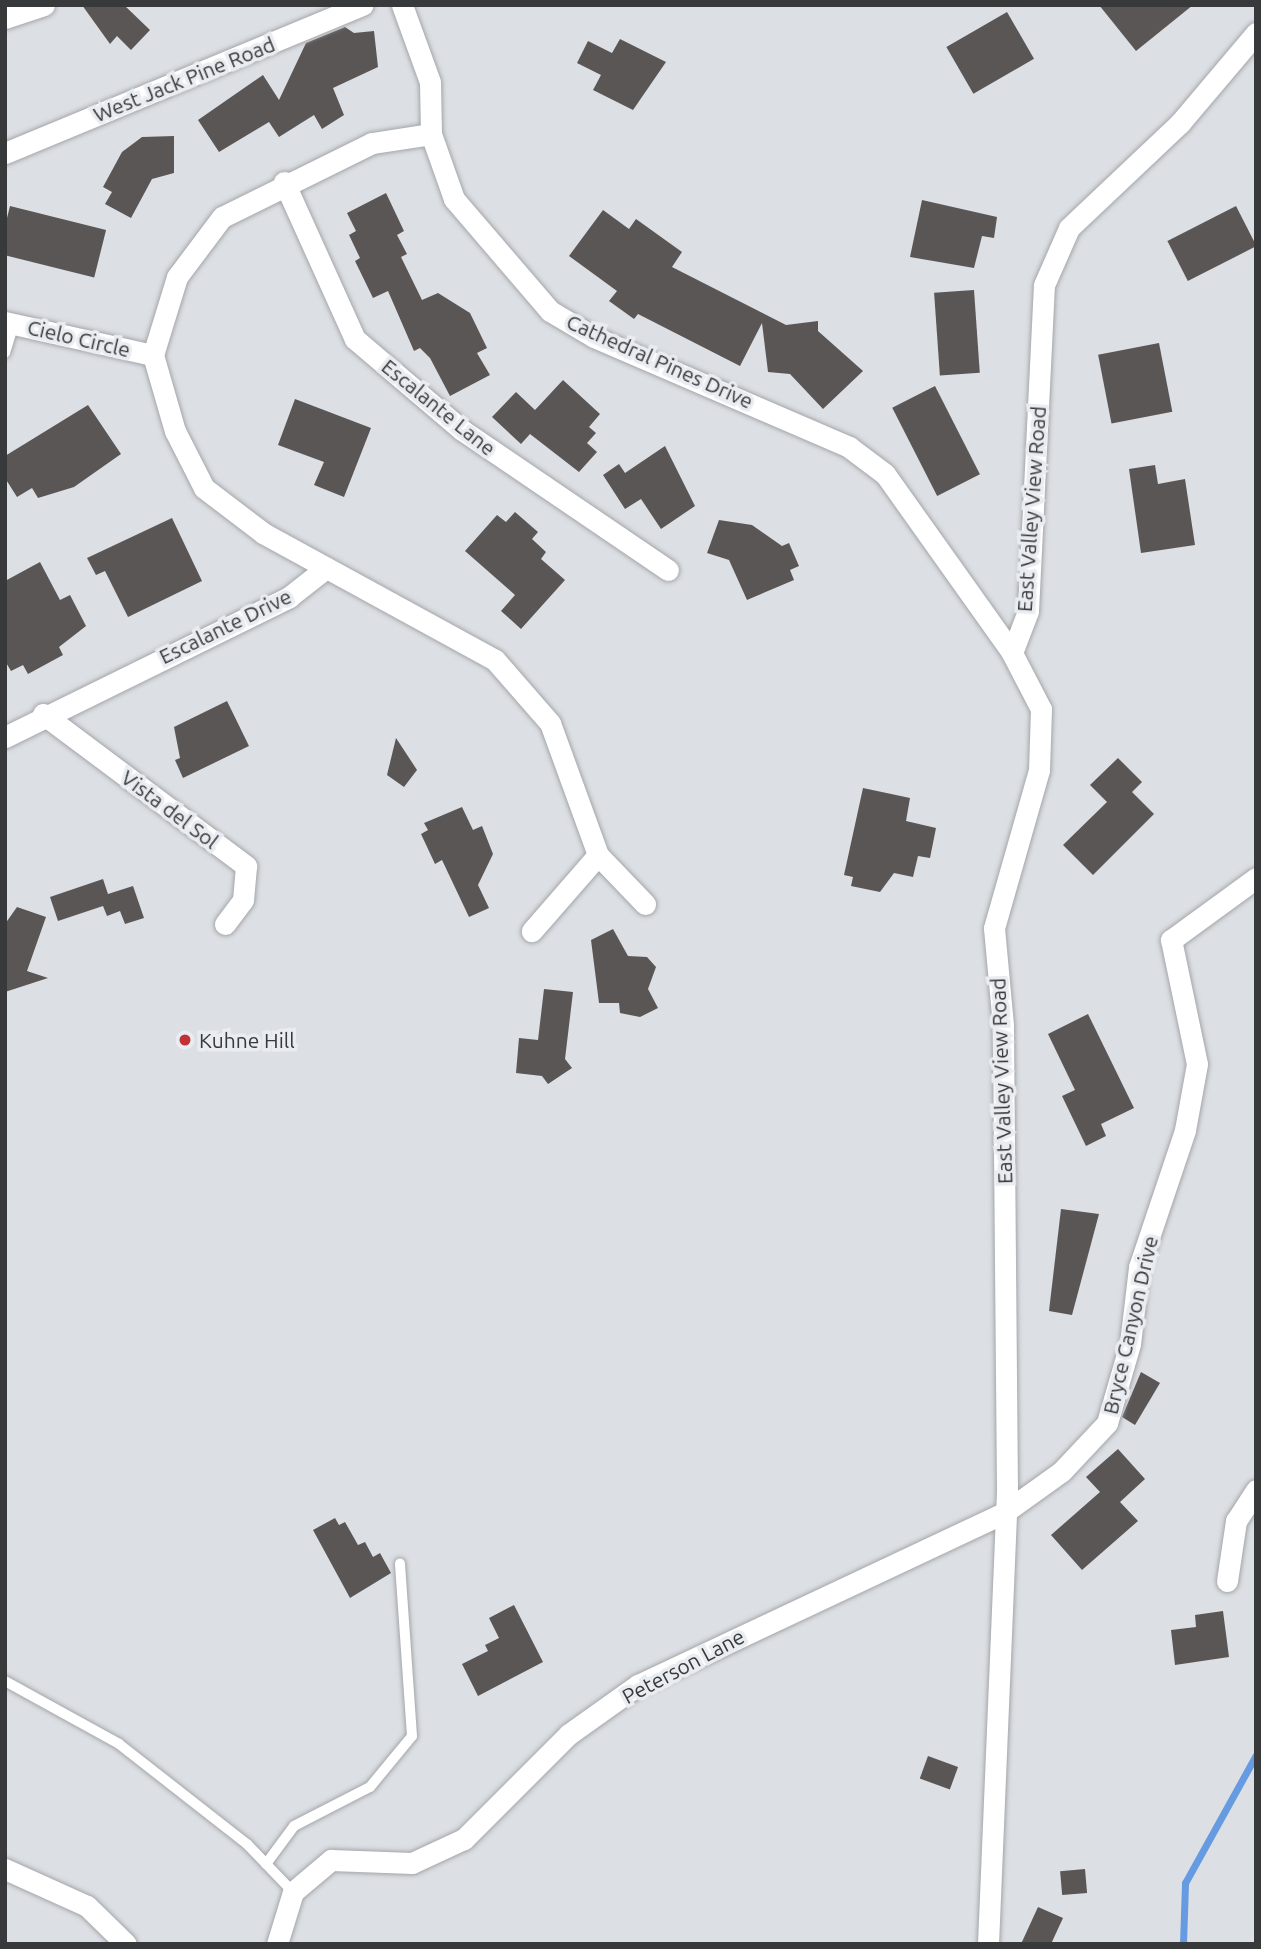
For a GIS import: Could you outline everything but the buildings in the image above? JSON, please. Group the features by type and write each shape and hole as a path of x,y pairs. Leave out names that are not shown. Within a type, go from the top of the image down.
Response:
{"street":[{"path":"5,19 44,5"},
{"name":"West Jack Pine Road","path":"5,153 363,5"},
{"name":"Cathedral Pines Drive","path":"402,5 430,82 431,134 454,199 550,311 594,337 849,447 885,474 1012,653"},
{"name":"East Valley View Road","path":"1005,1512 1003,1025 994,928 1039,770 1041,709 1012,653 1028,611 1044,285 1069,228 1180,123 1256,33"},
{"path":"431,134 372,143 284,182 222,217 177,277 153,355 175,431 204,488 263,533 495,660 550,723 598,855 645,904"},
{"name":"Escalante Lane","path":"284,182 355,339 462,430 668,570"},
{"name":"Cielo Circle","path":"10,323 153,355"},
{"name":"Escalante Drive","path":"5,737 43,713 289,597 326,568"},
{"name":"Vista del Sol","path":"43,713 246,866 243,901 225,924"},
{"path":"531,930 598,855"},
{"name":"Bryce Canyon Drive","path":"1005,1512 1062,1471 1108,1423 1130,1344 1139,1267 1185,1130 1197,1064 1171,940 1256,878"},
{"path":"1227,1581 1236,1521 1256,1490"},
{"path":"988,1944 1005,1512"},
{"name":"Peterson Lane","path":"293,1892 331,1860 412,1863 464,1839 569,1734 638,1685 1005,1512"},
{"path":"5,1869 88,1906 126,1944"},
{"path":"276,1944 293,1892"}],"lane":[{"path":"5,353 10,323"},
{"path":"266,1864 294,1826 370,1787 412,1736 400,1563"},
{"path":"5,1681 119,1744 266,1864 293,1892"}],"waterway":[{"path":"1183,1944 1185,1883 1256,1755"}],"place":[{"name":"Kuhne Hill","path":"185,1040"}]}
